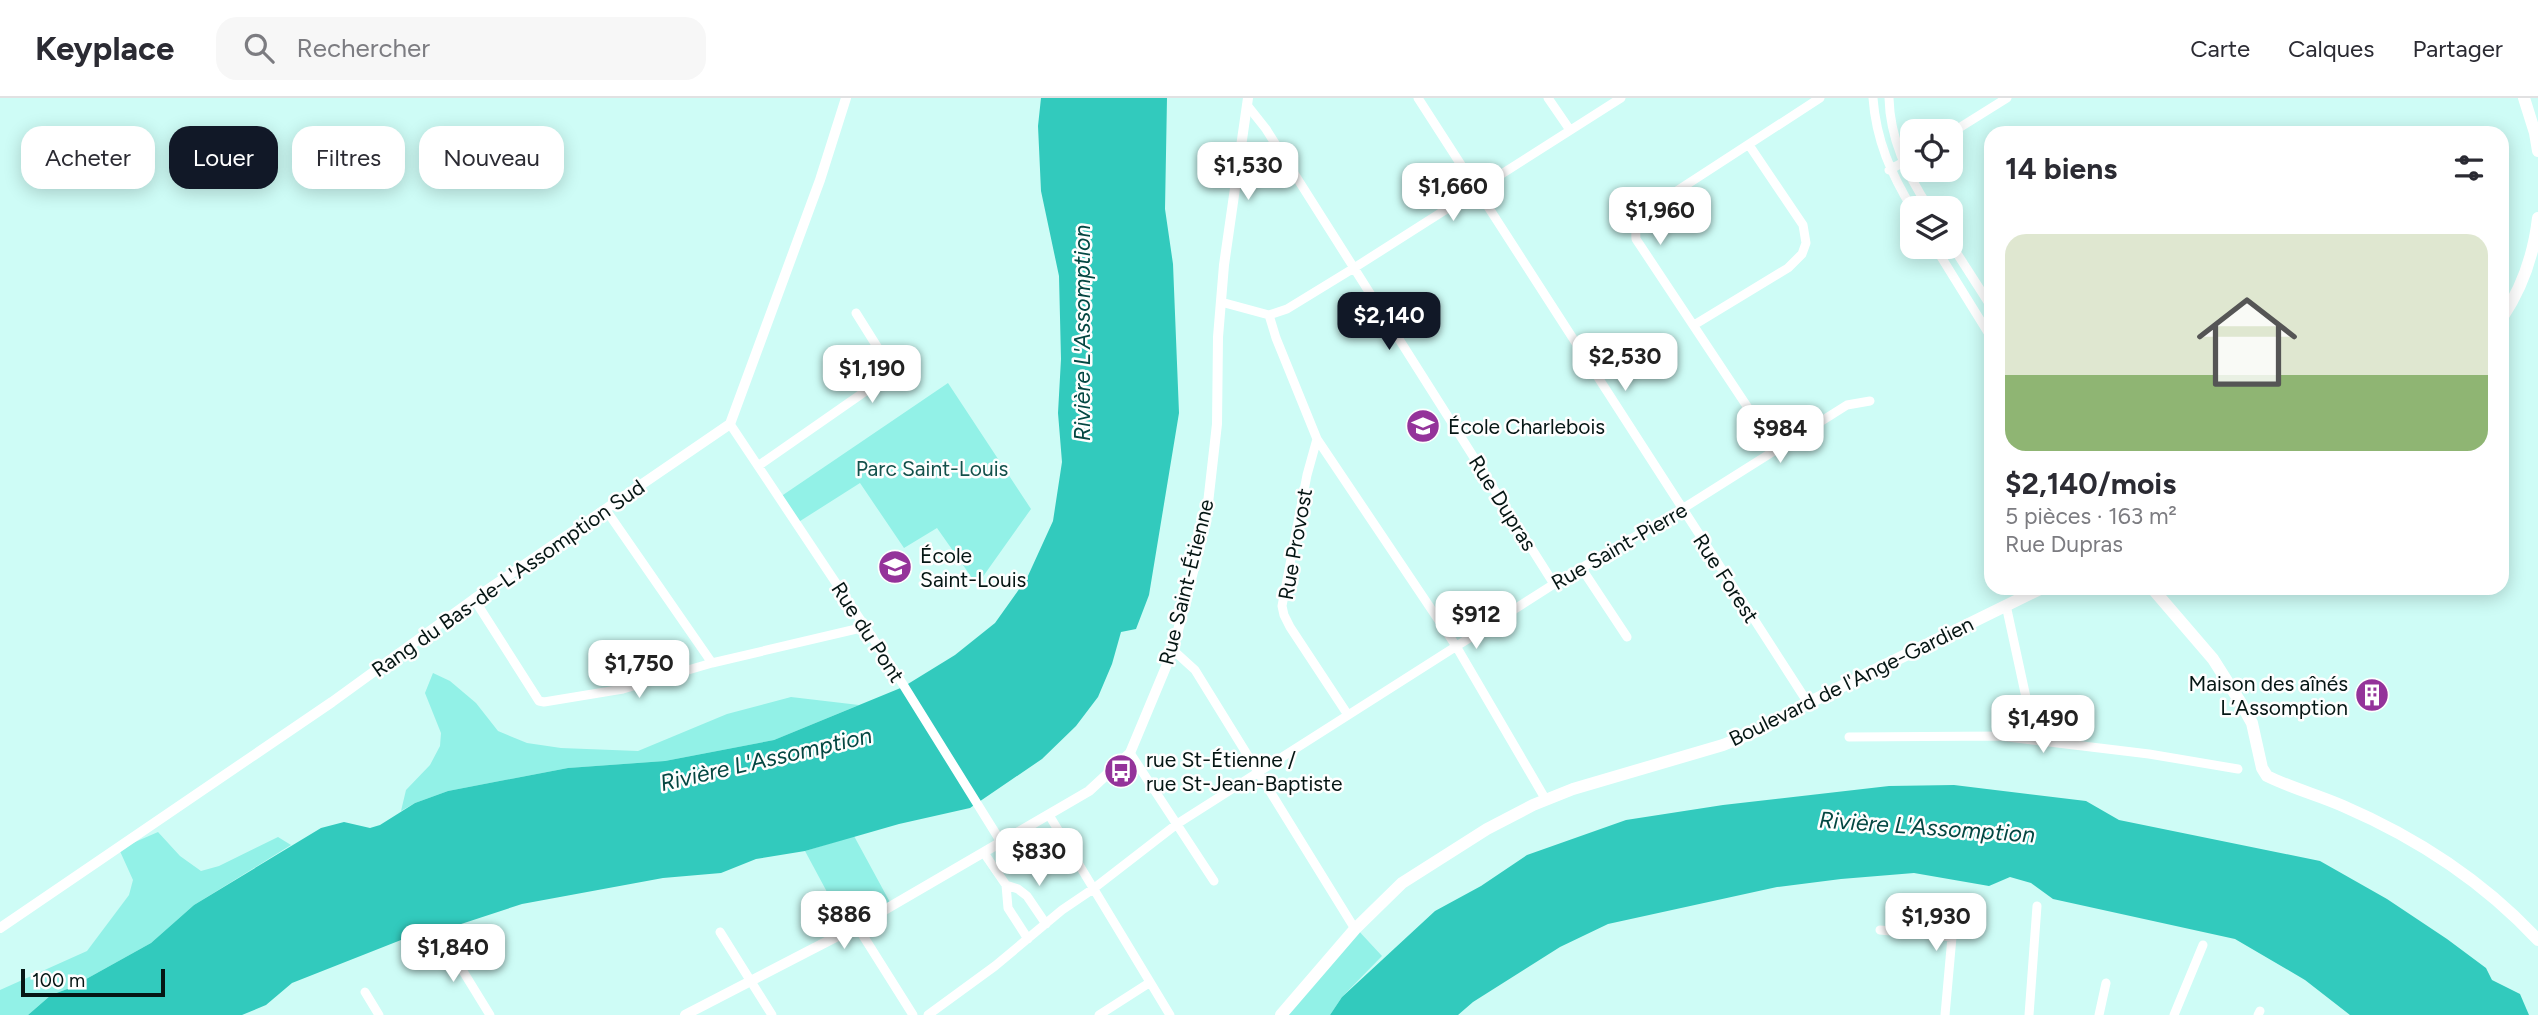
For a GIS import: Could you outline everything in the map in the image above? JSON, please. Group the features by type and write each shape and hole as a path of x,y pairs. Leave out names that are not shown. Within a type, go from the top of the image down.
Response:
{"main road":[{"path":"2524,98 2538,152"},
{"path":"2509,303 2527,266 2538,218"},
{"name":"Boulevard de l'Ange-Gardien","path":"1281,1015 1355,929 1402,883 1487,829 1546,800 1603,780 1723,745 1762,729 1808,703 2027,595"},
{"path":"2158,595 2213,659 2245,709 2252,723 2263,772 2267,776 2364,815 2434,854 2486,891 2538,940"}],"street":[{"path":"730,424 820,180 846,98"},
{"name":"Rue Forest","path":"1418,98 1808,703"},
{"path":"1548,98 1570,130"},
{"path":"1221,302 1269,315 1287,309 1621,98"},
{"path":"1776,450 1636,239 1637,219 1820,98"},
{"path":"1873,98 1877,129 1889,170 1905,196"},
{"path":"1889,98 1893,130 1900,151"},
{"path":"1963,125 1997,101 2007,98"},
{"name":"Rue Dupras","path":"1247,101 1554,584"},
{"name":"Rue Saint-Étienne","path":"685,1015 857,926 984,853 1088,791 1130,753 1172,650 1206,521 1217,424 1216,366 1221,302 1247,101"},
{"path":"1694,325 1788,268 1802,254 1806,243 1803,225 1749,145"},
{"path":"1889,170 1900,165"},
{"path":"1942,259 1984,326"},
{"path":"1961,259 1984,296"},
{"path":"758,466 893,372 856,313"},
{"path":"1269,315 1317,439 1455,646 1546,800"},
{"name":"Rue Saint-Pierre","path":"928,1015 1177,824 1554,584 1682,509 1847,405 1870,401"},
{"name":"Rue du Pont","path":"730,424 894,670 1001,842"},
{"name":"Rang du Bas-de-L'Assomption Sud","path":"0,928 332,702 474,599 730,424"},
{"name":"Rue Provost","path":"1317,439 1307,475 1282,606 1290,626 1348,715"},
{"path":"606,510 712,663"},
{"path":"1582,569 1627,637"},
{"path":"474,599 539,701 623,689 712,663 865,627"},
{"path":"2006,605 2035,739"},
{"path":"1172,650 1195,670 1355,929"},
{"path":"1849,737 2000,736 2149,754 2238,769"},
{"path":"1130,753 1214,881"},
{"path":"1049,814 1170,1015"},
{"path":"984,853 1006,885 1008,908 1028,939"},
{"path":"1006,885 1018,889 1027,897 1046,924"},
{"path":"2028,1015 2037,906"},
{"path":"857,926 913,1015"},
{"path":"1880,930 1952,937 1945,1015"},
{"path":"720,932 772,1015"},
{"path":"442,937 490,1015"},
{"path":"2174,1015 2203,945"},
{"path":"1100,1015 1149,982"},
{"path":"2099,1015 2106,983"},
{"path":"365,992 379,1015"}],"green space":[{"name":"Parc Saint-Louis","path":"948,383 1031,509 977,585 937,528 904,548 860,483 797,523 780,497"},
{"path":"433,673 450,681 476,703 498,731 527,743 561,748 638,751 727,714 791,697 859,705 774,740 665,761 568,768 448,791 401,811 406,790 430,765 440,746 441,733 425,693"},
{"path":"158,832 180,856 201,871 219,866 278,837 291,845 194,905 151,943 70,988 51,995 28,1015 0,1015 0,990 87,951 129,895 133,880 119,849"},
{"path":"854,836 892,906 848,931 805,851"},
{"path":"1356,928 1382,956 1342,997 1330,1015 1281,1015"}],"water":[{"name":"Rivière L'Assomption","path":"1041,98 1167,98 1165,209 1173,264 1179,413 1149,595 1136,629 1121,632 1112,664 1098,697 1076,726 1042,759 970,808 899,824 805,851 756,859 721,873 663,878 522,904 401,940 292,983 266,1005 242,1015 28,1015 51,995 70,988 151,943 194,905 321,828 344,822 370,828 380,825 415,803 448,791 568,768 665,761 774,740 903,687 955,655 995,623 1027,578 1053,521 1062,462 1058,413 1061,359 1059,276 1041,191 1038,126"},
{"name":"Rivière L'Assomption","path":"1954,785 2086,801 2119,820 2320,861 2387,899 2447,939 2486,968 2492,980 2520,994 2529,1015 2350,1015 2305,980 2235,939 2053,899 2031,883 2010,877 1989,886 1914,873 1777,887 1608,924 1560,947 1473,1002 1458,1015 1330,1015 1342,997 1435,911 1481,886 1527,855 1626,820 1723,805 1889,786"}],"place":[{"name":"École Charlebois","path":"1423,426"},
{"name":"École Saint-Louis","path":"895,567"},
{"name":"Maison des aînés L’Assomption","path":"2372,695"},
{"name":"rue St-Étienne / rue St-Jean-Baptiste","path":"1121,771"}]}
